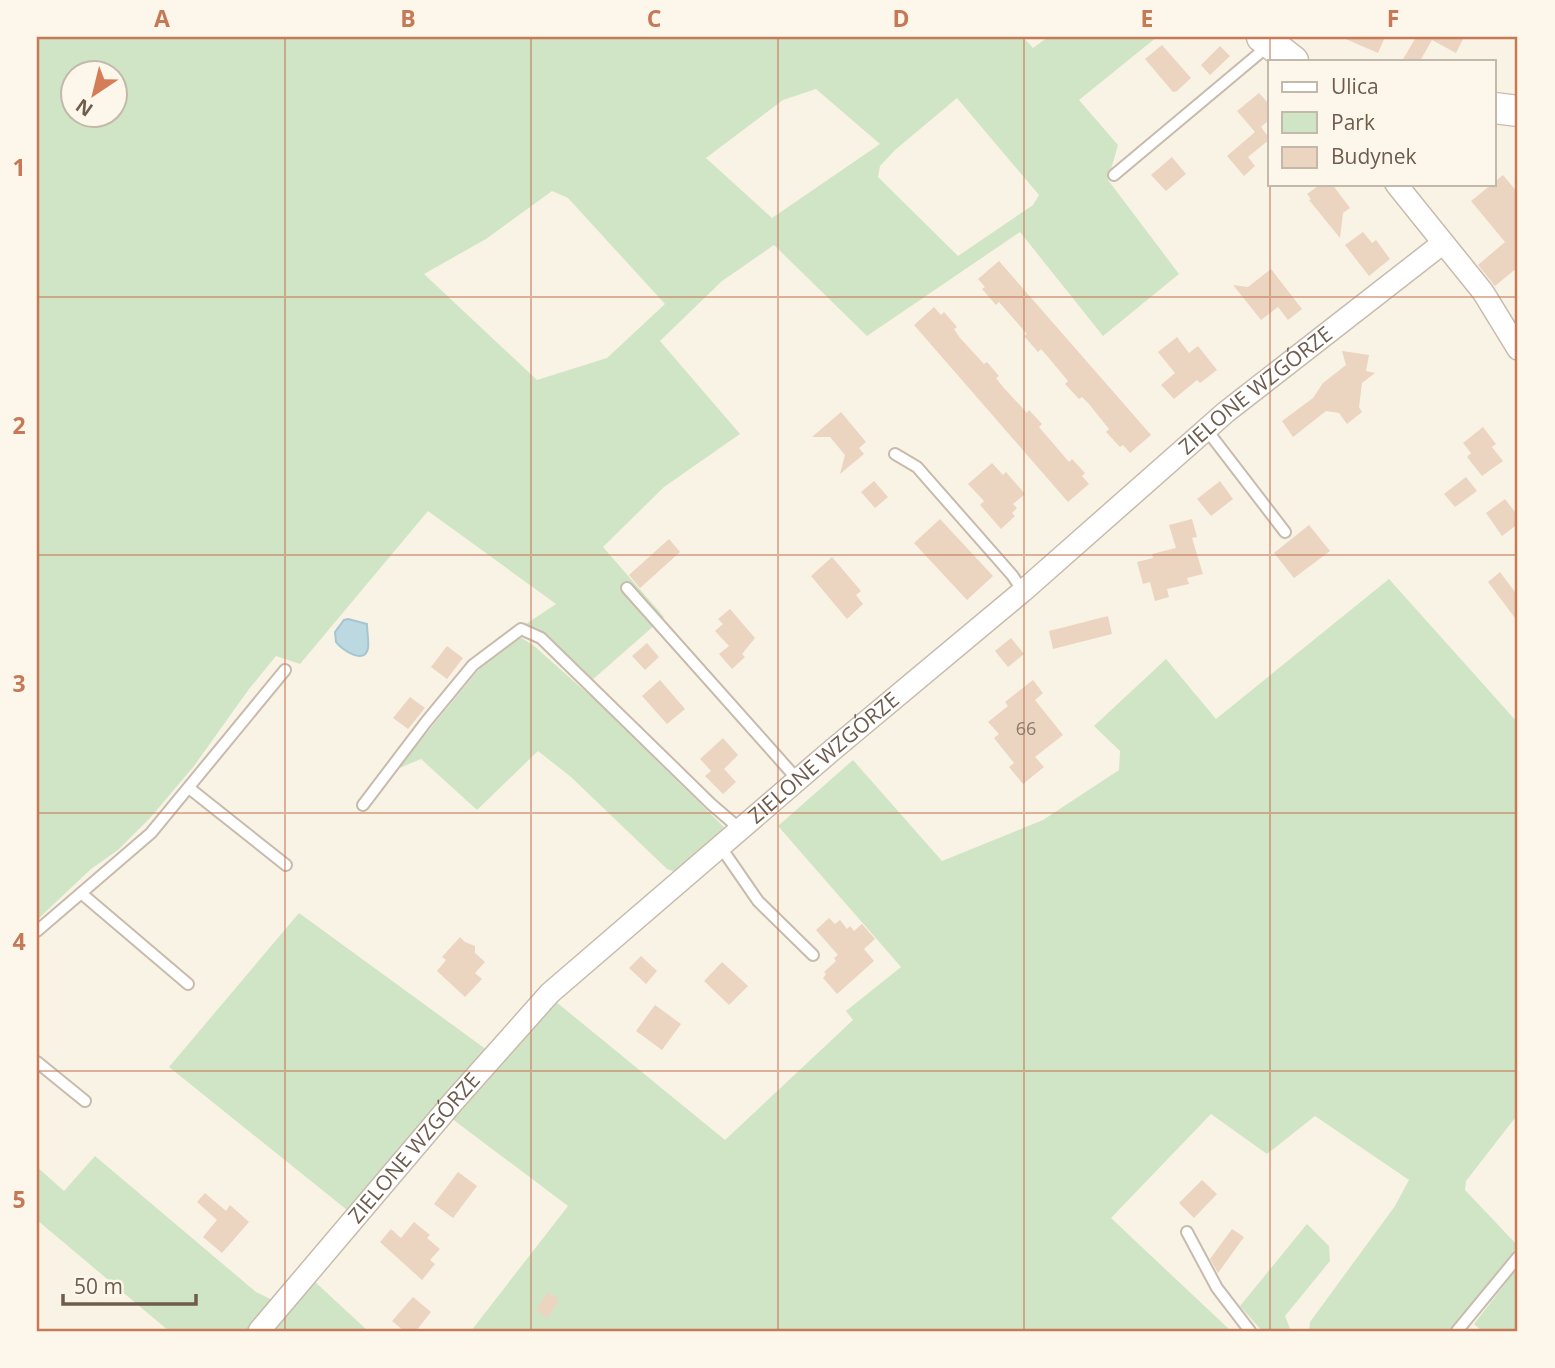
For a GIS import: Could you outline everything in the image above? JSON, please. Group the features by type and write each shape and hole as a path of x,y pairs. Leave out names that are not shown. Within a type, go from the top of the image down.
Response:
{"street":[{"path":"1496,108 1518,111"},
{"path":"1398,186 1483,292 1518,349"},
{"name":"ZIELONE WZGÓRZE","path":"259,1331 453,1102 550,993 1023,591 1206,429 1443,243"}],"lane":[{"path":"1114,174 1275,47"},
{"path":"1206,429 1285,532"},
{"path":"895,454 917,467 1023,591"},
{"path":"627,588 798,780"},
{"path":"363,805 473,665 521,629 541,638 740,829"},
{"path":"37,930 151,833 285,670"},
{"path":"188,788 286,865"},
{"path":"720,846 758,901 813,955"},
{"path":"81,893 188,984"},
{"path":"37,1062 85,1101"},
{"path":"1187,1232 1217,1288 1250,1331"},
{"path":"1457,1331 1518,1257"}],"green space":[{"path":"37,37 1023,37 1033,48 1048,37 1157,37 1079,100 1118,145 1108,180 1179,274 1103,336 1020,232 867,336 774,245 722,281 660,341 740,434 664,487 603,547 664,617 591,681 542,632 526,624 556,604 428,511 300,664 276,656 194,766 151,817 118,850 91,869 37,920","holes":["816,89 880,144 772,218 706,158 783,100","957,98 1039,195 1033,205 958,256 878,177 880,166 895,150","552,191 568,198 665,304 607,358 537,380 424,274 486,239"]},
{"path":"1389,579 1518,723 1518,1114 1466,1181 1465,1190 1518,1246 1449,1331 1309,1331 1310,1322 1395,1206 1409,1180 1315,1116 1267,1154 1211,1114 1111,1218 1231,1331 471,1331 568,1206 451,1118 555,1001 725,1140 853,1020 846,1011 901,967 778,826 853,760 942,861 1043,820 1119,770 1120,751 1094,726 1166,659 1216,719"},
{"path":"520,637 533,645 595,700 726,829 676,872 667,869 571,777 538,751 477,810 421,759 397,769 480,668"},
{"path":"299,913 487,1050 359,1201 347,1210 169,1067"},
{"path":"95,1156 256,1292 272,1300 248,1331 169,1331 37,1220 37,1167 64,1191"},
{"path":"1307,1224 1329,1246 1330,1261 1285,1316 1291,1331 1262,1331 1240,1306"},
{"path":"1518,1267 1518,1331 1482,1331 1474,1324"},
{"path":"313,1280 368,1331 271,1331"}],"water":[{"path":"344,620 367,624 368,648 362,656 348,652 336,642 335,632"}],"building":[{"path":"1341,37 1385,37 1378,53"},
{"path":"1416,37 1464,37 1456,53 1432,40 1421,60 1403,60"},
{"path":"1162,45 1191,78 1177,91 1173,92 1145,59"},
{"path":"1220,46 1230,56 1210,75 1201,65"},
{"path":"1259,93 1268,103 1268,121 1261,127 1268,141 1248,157 1255,166 1244,176 1227,156 1255,132 1237,111"},
{"path":"1172,157 1186,174 1166,191 1151,175"},
{"path":"1503,175 1518,193 1518,267 1495,286 1478,265 1505,242 1471,201 1489,186 1496,186 1496,181"},
{"path":"1318,186 1334,186 1350,208 1343,213 1340,238 1309,200 1311,199 1307,194"},
{"path":"1363,232 1372,243 1376,240 1390,259 1369,276 1345,245"},
{"path":"999,261 1151,435 1130,453 1106,432 1109,429 1089,404 1082,397 1079,399 1065,384 1068,381 1041,349 1038,352 1024,336 1027,334 999,302 996,305 982,289 985,287 978,279"},
{"path":"1271,269 1302,309 1288,320 1278,307 1261,320 1233,285 1248,287"},
{"path":"934,307 941,315 944,312 957,327 954,329 960,338 984,364 987,362 999,376 996,378 1003,387 1027,413 1029,410 1042,424 1039,427 1069,462 1072,459 1085,473 1082,476 1089,484 1068,502 914,325"},
{"path":"1177,337 1189,353 1198,346 1217,370 1200,383 1197,380 1174,399 1161,385 1175,373 1158,352"},
{"path":"1342,351 1369,355 1366,371 1375,373 1362,383 1359,407 1362,412 1347,424 1339,413 1326,411 1293,437 1282,421 1313,398 1323,383 1346,365"},
{"path":"841,412 866,442 859,448 864,454 840,474 845,455 830,437 812,437"},
{"path":"1483,427 1496,444 1492,447 1503,461 1482,476 1467,457 1471,453 1463,443"},
{"path":"992,463 1003,475 1006,472 1025,494 1013,504 1017,508 1012,513 1015,516 1001,529 980,505 984,501 968,484"},
{"path":"1466,477 1477,491 1455,507 1444,494"},
{"path":"874,481 888,497 875,508 861,492"},
{"path":"1220,481 1233,499 1211,516 1197,499"},
{"path":"1505,499 1518,516 1518,524 1502,536 1486,513"},
{"path":"940,519 993,576 967,600 914,543"},
{"path":"1192,519 1197,537 1192,538 1203,574 1187,578 1189,584 1167,589 1169,597 1155,601 1150,582 1143,584 1137,562 1153,558 1152,554 1176,548 1169,525"},
{"path":"1309,525 1330,551 1294,578 1274,553"},
{"path":"669,539 680,552 640,588 629,575"},
{"path":"832,557 861,591 856,595 863,604 847,619 811,576"},
{"path":"1500,572 1518,596 1518,622 1488,582"},
{"path":"730,609 755,638 742,654 745,657 732,669 719,654 729,646 715,631 723,624 718,619"},
{"path":"1108,616 1112,634 1053,649 1049,631"},
{"path":"1011,638 1024,654 1008,667 995,651"},
{"path":"647,643 659,657 645,670 632,656"},
{"path":"447,646 463,658 447,679 431,667"},
{"path":"660,680 685,709 667,724 642,696"},
{"path":"1033,680 1043,693 1035,700 1063,735 1035,757 1044,767 1023,784 1009,767 1014,763 994,738 999,734 988,722 1008,706 1005,702"},
{"path":"410,697 425,708 408,729 393,718"},
{"path":"723,738 738,755 724,769 736,782 723,794 705,776 711,771 700,759"},
{"path":"829,918 835,924 840,920 847,929 850,926 854,931 862,924 875,939 864,949 874,961 837,994 823,978 826,974 824,972 836,961 834,958 838,955 816,930"},
{"path":"460,937 475,946 475,953 485,962 475,973 482,979 465,997 437,971 446,960 442,957"},
{"path":"641,956 657,971 646,984 629,968"},
{"path":"722,962 748,986 729,1005 704,981"},
{"path":"655,1005 681,1024 662,1050 636,1031"},
{"path":"458,1172 477,1186 453,1218 434,1204"},
{"path":"1202,1180 1217,1194 1194,1218 1179,1203"},
{"path":"205,1193 226,1211 230,1205 249,1222 222,1253 203,1237 217,1220 197,1202"},
{"path":"414,1222 430,1235 427,1238 440,1249 430,1260 435,1264 422,1280 380,1242 391,1229 401,1238"},
{"path":"1232,1229 1244,1237 1218,1273 1210,1259"},
{"path":"548,1292 559,1300 548,1318 536,1310"},
{"path":"413,1297 431,1312 416,1331 404,1331 392,1321"}]}
